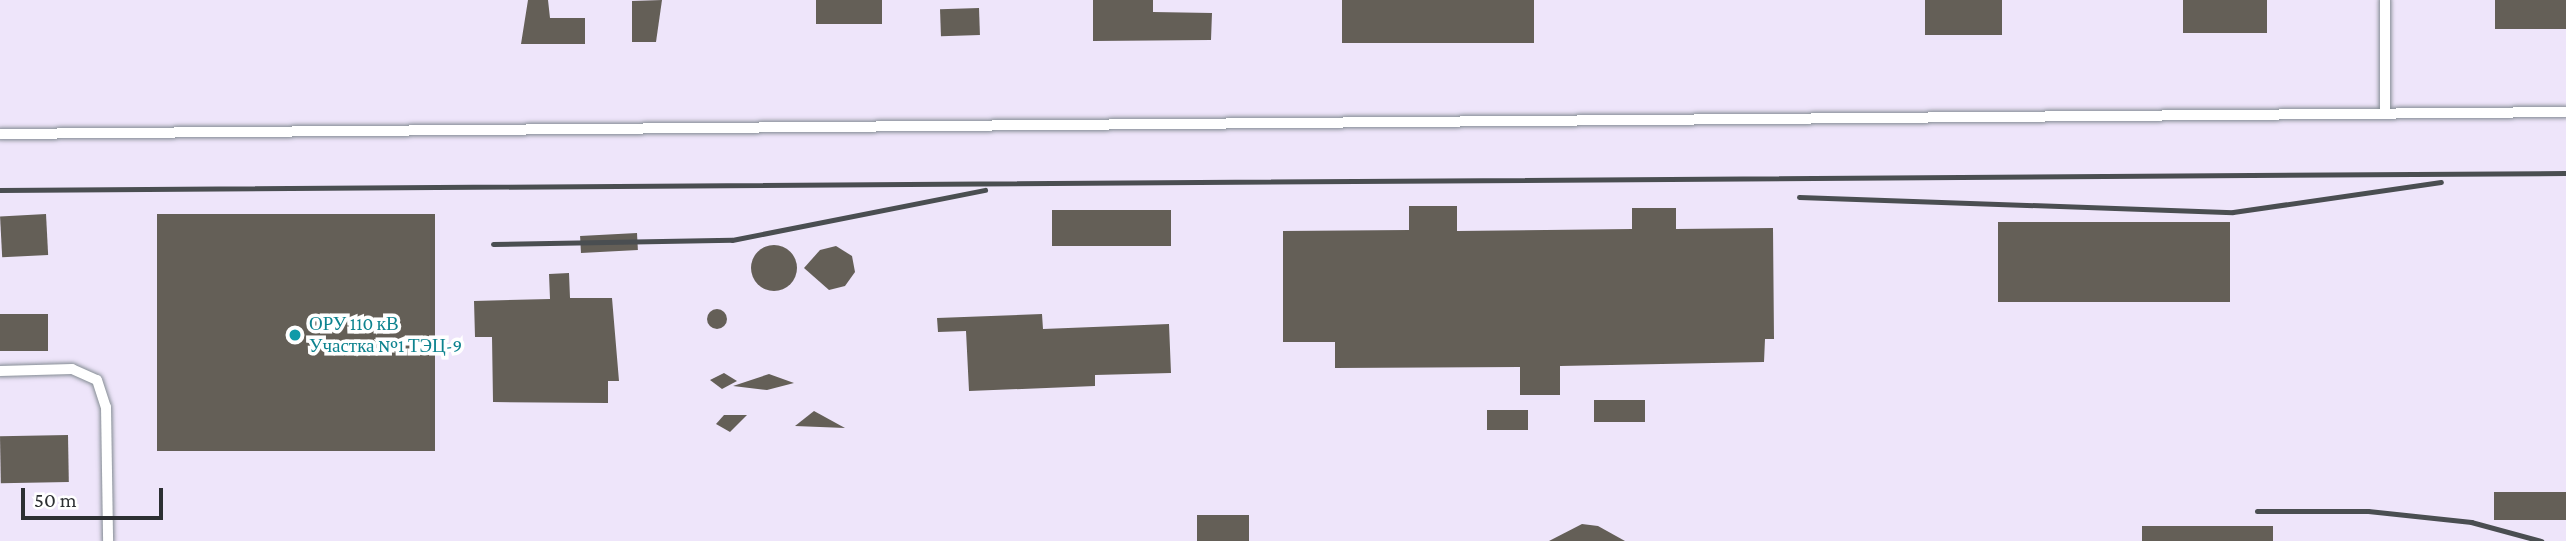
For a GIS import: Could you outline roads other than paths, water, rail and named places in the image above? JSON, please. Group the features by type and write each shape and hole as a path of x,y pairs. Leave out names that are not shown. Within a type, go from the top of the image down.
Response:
{"lane":[{"path":"2385,0 2385,113"},
{"path":"0,134 2566,112"},
{"path":"0,371 72,369 97,380 106,407 108,541"}],"railway":[{"path":"0,190 2566,173"},
{"path":"1799,197 2233,212 2441,182"},
{"path":"493,244 732,240 985,190"},
{"path":"2257,511 2368,511 2471,522 2541,541"}],"place":[{"name":"ОРУ 110 кВ Участка №1 ТЭЦ-9","path":"295,335"}]}
